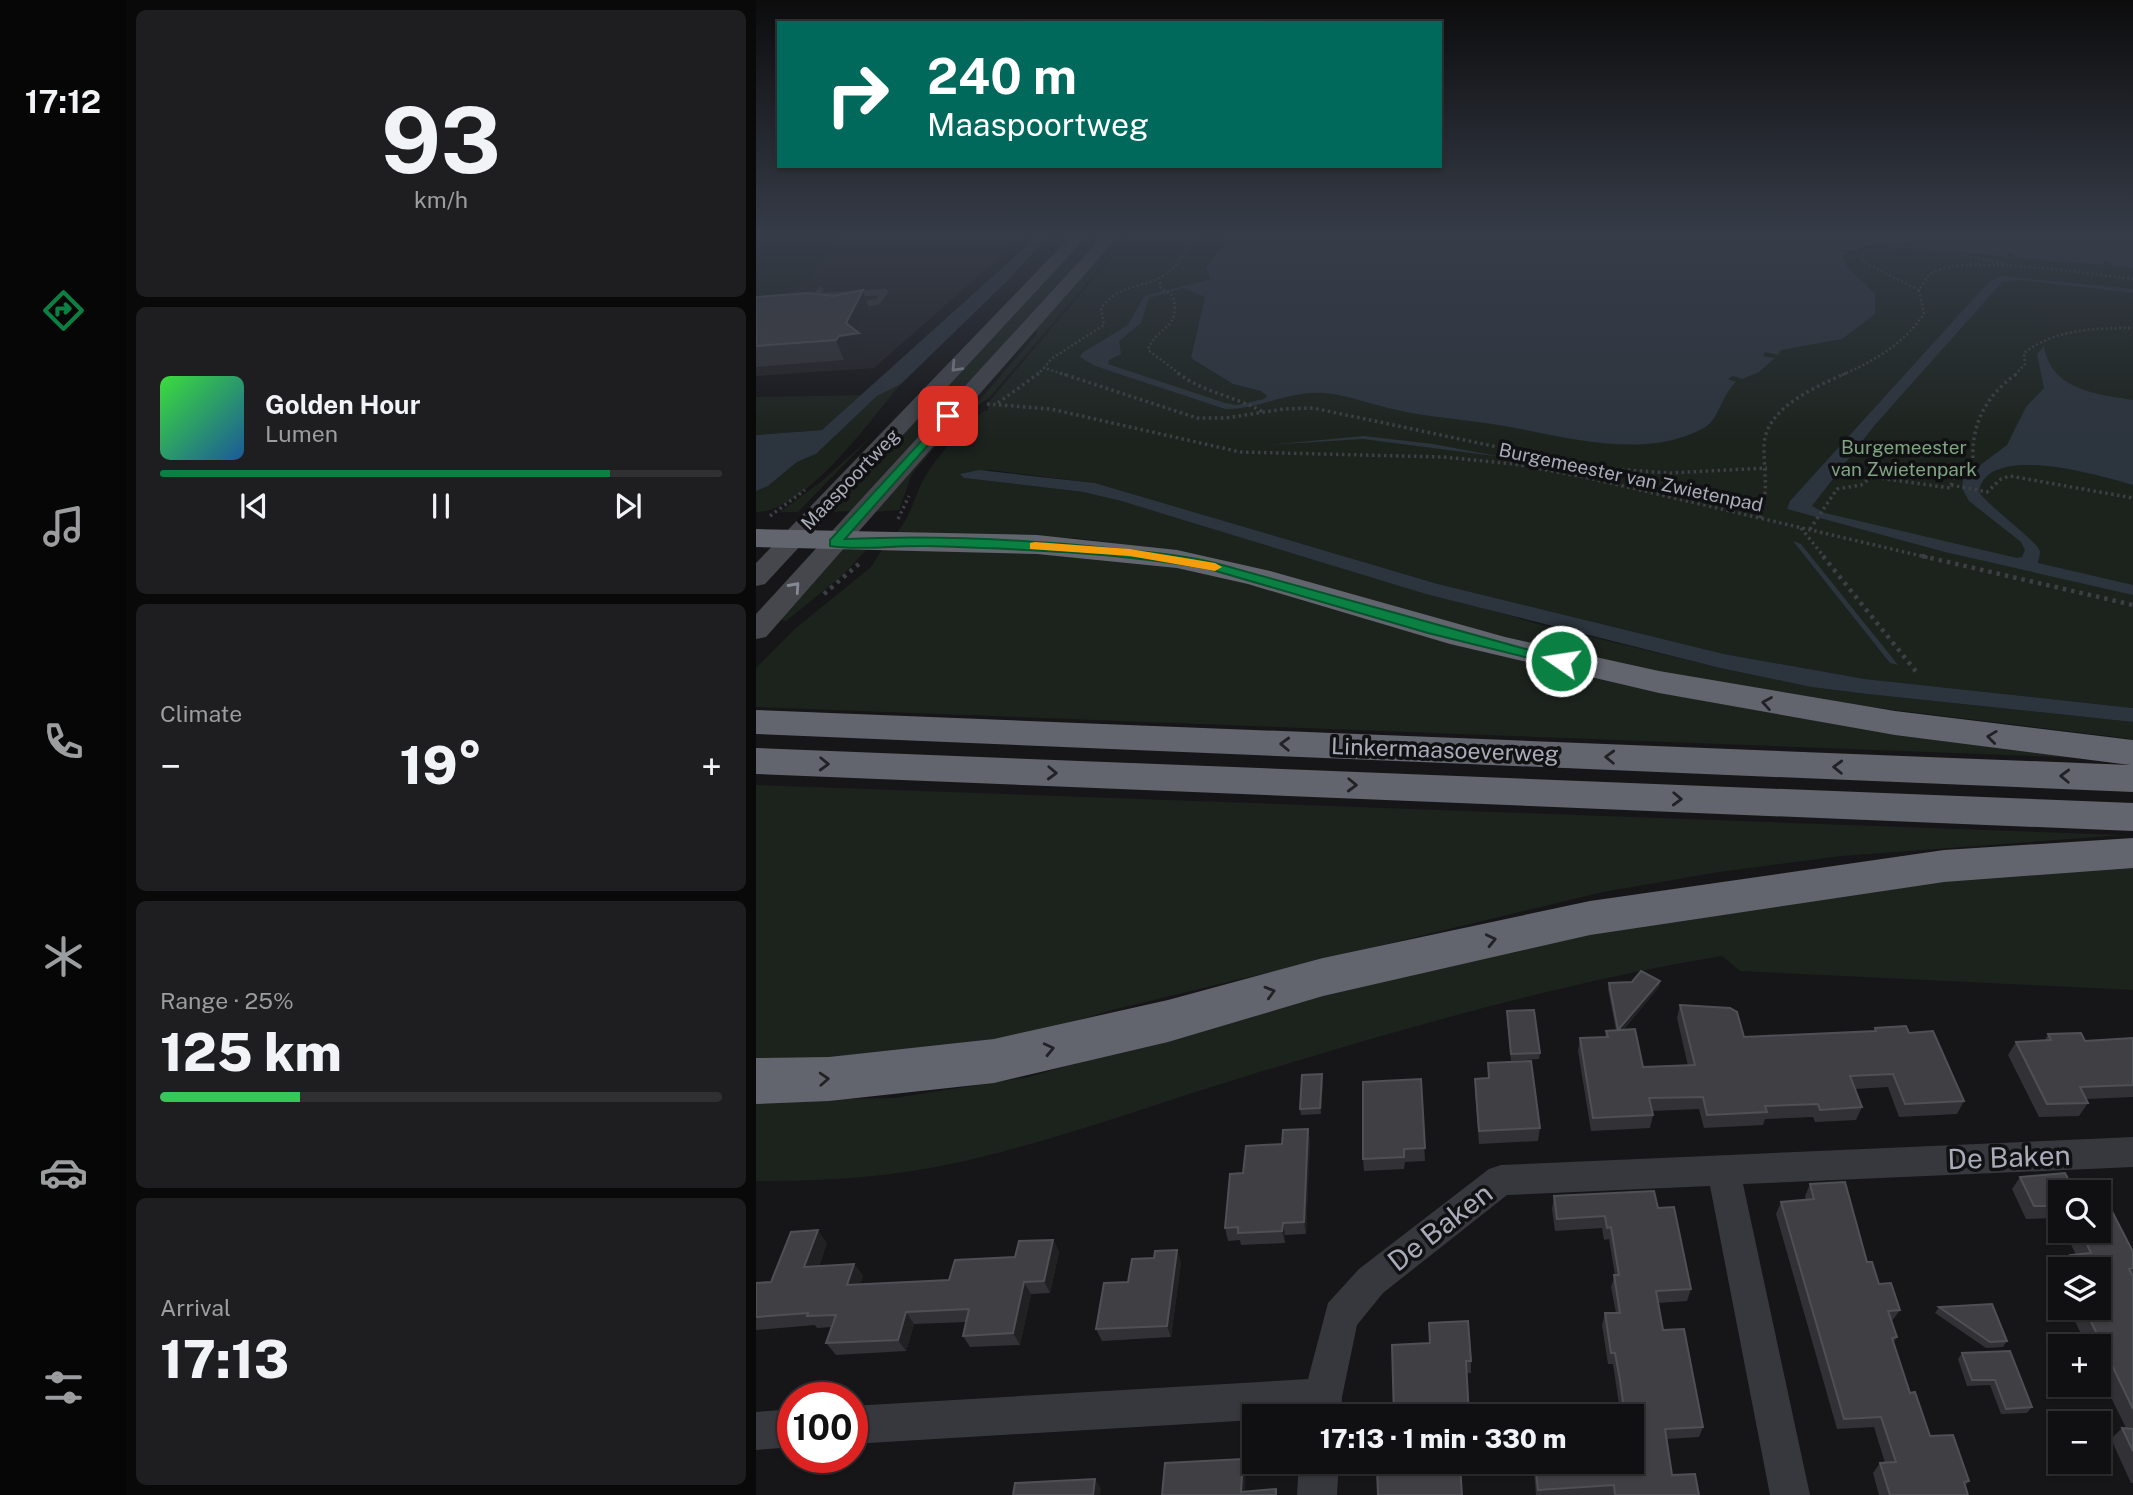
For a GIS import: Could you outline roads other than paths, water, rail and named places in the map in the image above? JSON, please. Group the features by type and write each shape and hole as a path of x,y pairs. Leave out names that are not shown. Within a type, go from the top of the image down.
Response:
{"highway":[{"path":"756,538 835,543 1058,547 1176,559 1253,577 1479,641 1696,690 1912,727 2133,753"},
{"name":"Linkermaasoeverweg","path":"756,722 2133,779"},
{"name":"Linkermaasoeverweg","path":"756,761 2133,817"},
{"path":"756,1081 829,1079 994,1061 1168,1021 1323,977 1590,918 1944,866 2133,853"}],"main road":[{"name":"Maaspoortweg","path":"756,578 1017,303"},
{"name":"Maaspoortweg","path":"756,631 1058,303"}],"street":[{"name":"De Baken","path":"1322,1404 1341,1316 1371,1281 1501,1180 1723,1168 2131,1156"},
{"path":"1723,1168 1790,1495"},
{"name":"De Baken","path":"868,1424 1242,1409"},
{"path":"756,1431 777,1429"},
{"path":"1317,1495 1318,1474"}],"lane":[{"path":"811,303 810,305 823,307"},
{"path":"848,306 871,303"}],"park label":[{"name":"Burgemeester van Zwietenpark","path":"1904,458"}]}
